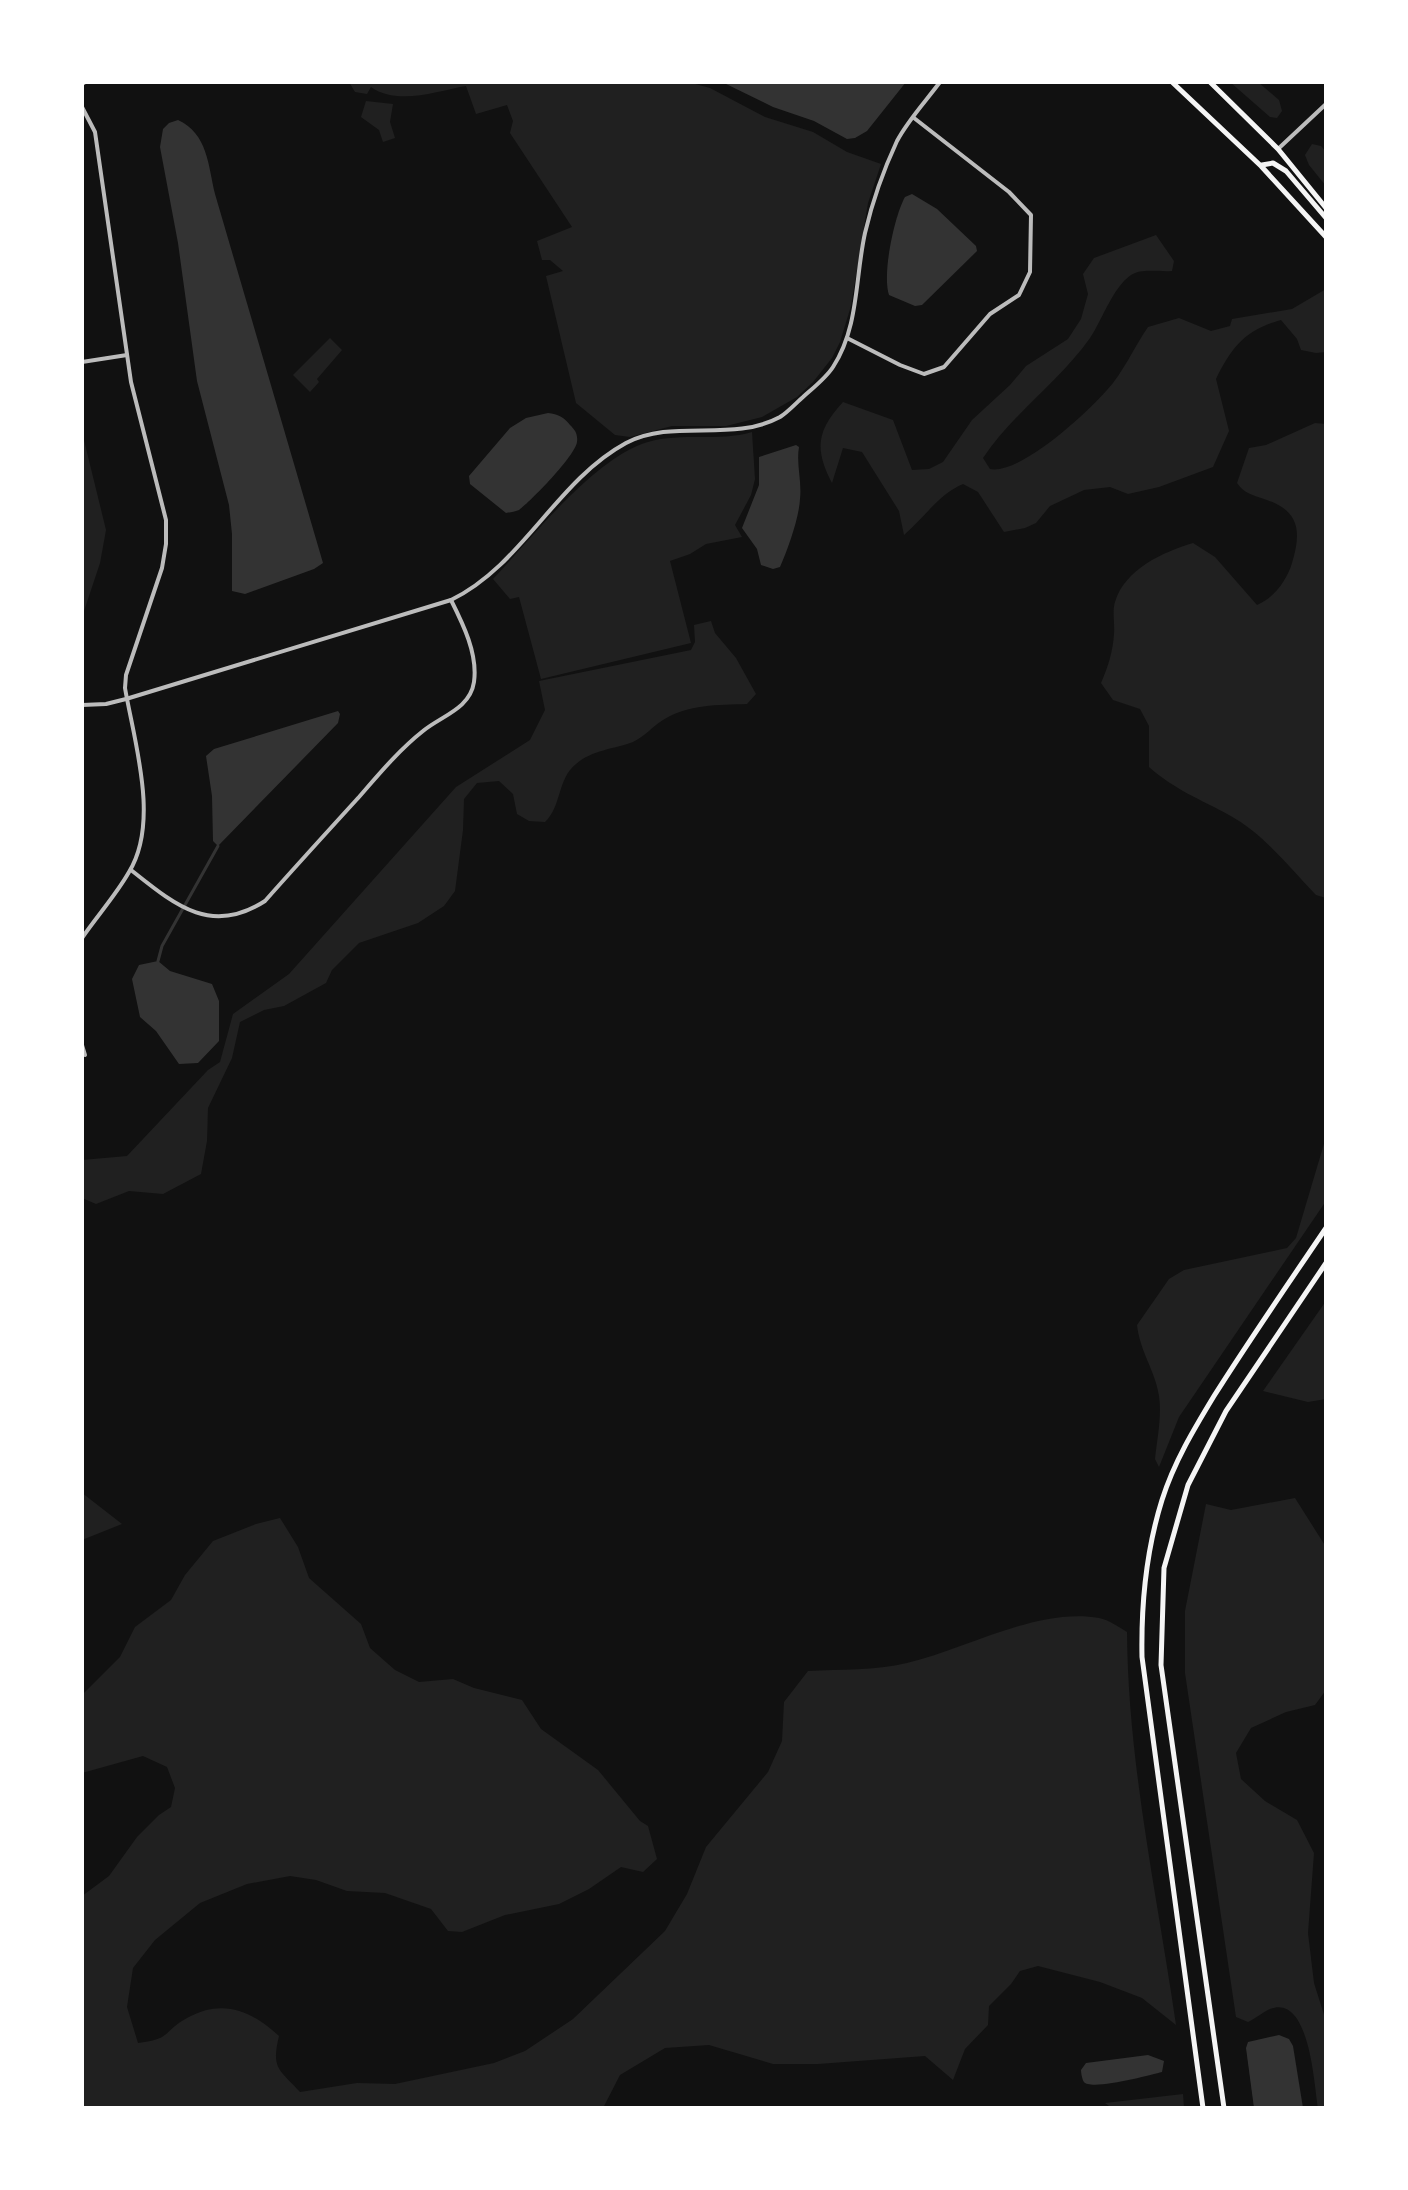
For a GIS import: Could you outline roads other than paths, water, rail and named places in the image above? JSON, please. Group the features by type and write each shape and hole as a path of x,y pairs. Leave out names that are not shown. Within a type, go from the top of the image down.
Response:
{"main road":[{"path":"1172,82 1261,166 1326,237"},
{"path":"1210,82 1278,149 1326,208"},
{"path":"1261,166 1273,163 1286,171 1326,218"},
{"path":"1203,2108 1142,1657 1145,1568 1162,1499 1183,1447 1246,1345 1326,1228"},
{"path":"1224,2108 1161,1665 1164,1568 1188,1485 1226,1411 1326,1263"}],"street":[{"path":"82,705 126,699 451,600 469,592 492,572 595,463 629,442 665,431 750,428 781,416 833,369 851,330 865,232 898,139 940,82"},
{"path":"1278,149 1326,104"},
{"path":"82,107 95,132 127,355 166,520 162,568 126,675 126,699 145,799 143,832 131,870 82,938"},
{"path":"847,338 924,374 944,367 990,314 1019,295 1030,272 1031,215 1009,192 914,118"},
{"path":"82,362 127,355"},
{"path":"131,870 157,891 203,916 228,918 247,912 265,901 390,763 425,729 450,715 467,699 474,682 471,653 465,630 451,600"},
{"path":"82,1045 85,1055"}],"waterway":[{"path":"158,961 162,946 218,846"}]}
